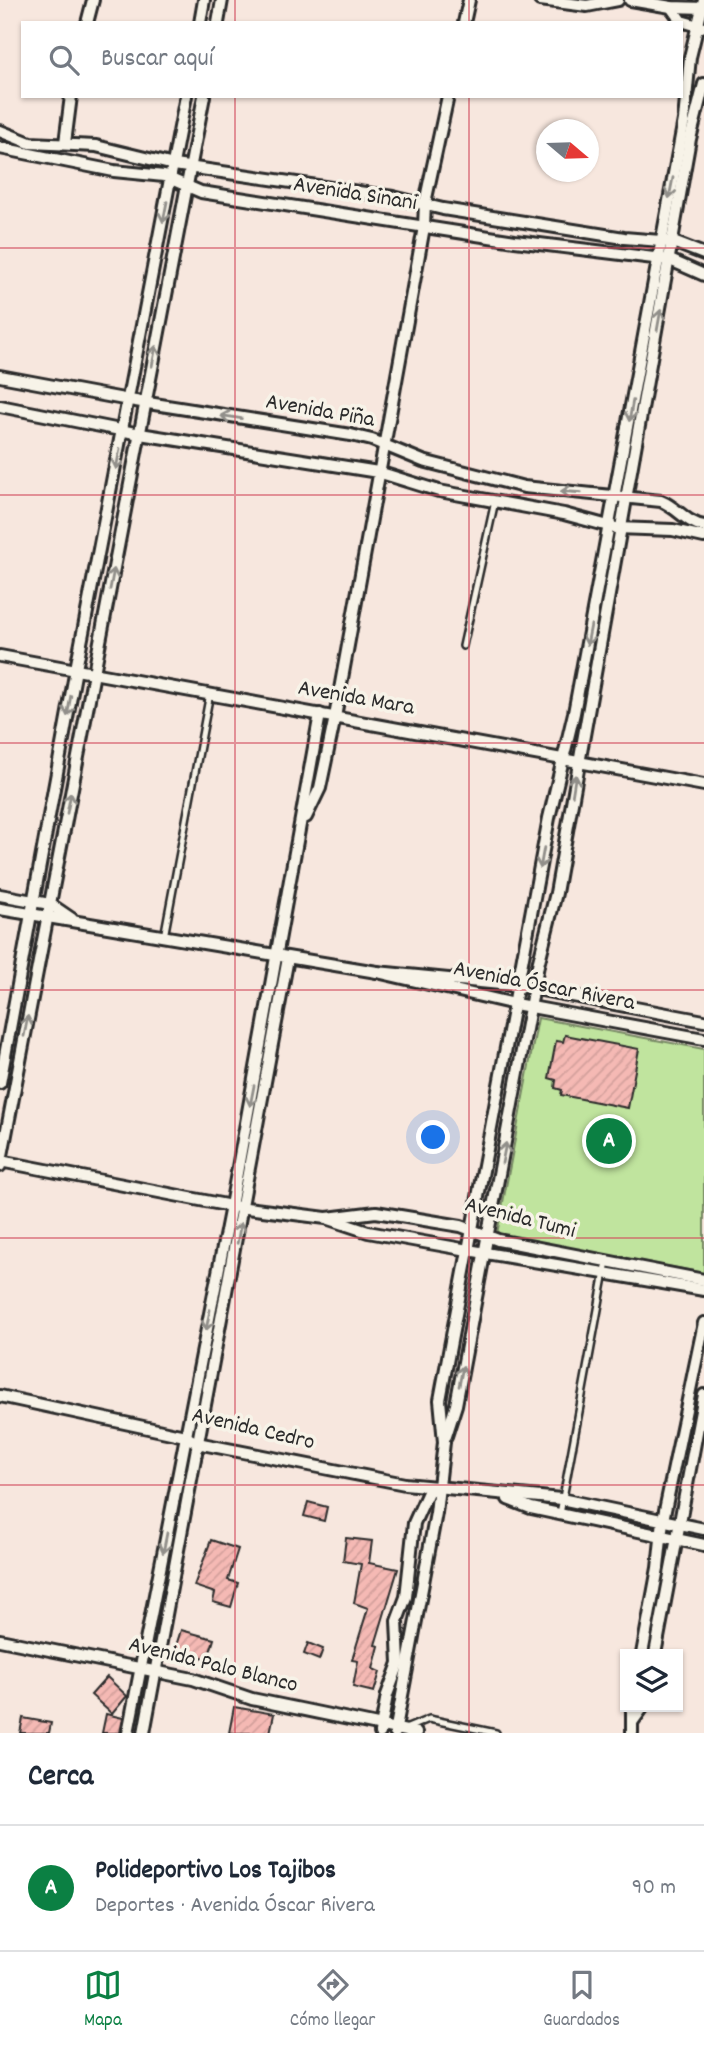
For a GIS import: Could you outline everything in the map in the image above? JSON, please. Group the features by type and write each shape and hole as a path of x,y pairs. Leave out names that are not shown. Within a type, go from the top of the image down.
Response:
{"street":[{"path":"88,21 93,0"},
{"path":"200,21 204,0"},
{"path":"218,21 222,0"},
{"path":"464,21 469,0"},
{"path":"540,0 587,6 618,0"},
{"path":"398,1731 440,1485 444,1442 440,1400 563,758 621,496 667,242 690,57 701,27 703,5 671,7 630,0"},
{"path":"671,7 681,21"},
{"path":"683,22 701,27"},
{"path":"667,242 704,84"},
{"path":"65,143 71,98"},
{"path":"0,1083 186,98"},
{"path":"0,1163 204,98"},
{"path":"300,828 320,788 335,717 424,227 425,203 448,98"},
{"name":"Avenida Sinani","path":"0,131 30,143 96,146 174,165 667,242 704,254"},
{"name":"Avenida Sinani","path":"0,148 172,179 201,192 424,227 664,259 704,275"},
{"name":"Avenida Piña","path":"0,376 129,400 351,435 423,461 524,487 662,501 673,506 692,524 704,526"},
{"path":"0,406 140,434 378,472 439,491 615,527 673,530 704,537"},
{"path":"444,1442 456,1405 534,989 555,893 615,527"},
{"name":"Avenida Mara","path":"0,656 94,671 704,785"},
{"path":"144,1733 243,1208 283,958 300,828 320,714"},
{"name":"Avenida Óscar Rivera","path":"0,895 50,904 75,921"},
{"name":"Avenida Óscar Rivera","path":"0,909 377,972 520,986 704,1021"},
{"path":"128,1733 231,1206 283,958"},
{"name":"Avenida Óscar Rivera","path":"377,972 514,1004 704,1040"},
{"name":"Avenida Tumi","path":"0,1163 231,1206 326,1219 368,1231 468,1250 704,1290"},
{"name":"Avenida Tumi","path":"326,1219 376,1212 472,1229 489,1236 704,1280"},
{"path":"643,1649 663,1520 704,1323"},
{"path":"656,1649 704,1395"},
{"name":"Avenida Cedro","path":"0,1396 185,1436 197,1443 405,1484 440,1485 499,1495 561,1499 704,1529"},
{"path":"381,1730 387,1695 399,1663 397,1621 406,1597 414,1523 428,1492 440,1485"},
{"name":"Avenida Cedro","path":"499,1495 531,1508 704,1545"},
{"name":"Avenida Palo Blanco","path":"0,1640 193,1679 252,1699 381,1730 416,1733"}],"lane":[{"path":"463,646 495,501"},
{"path":"164,937 210,693"},
{"path":"560,1514 607,1261"},
{"path":"398,1731 429,1718 496,1733"}],"green space":[{"path":"538,1018 704,1049 704,1273 497,1234"}],"building":[{"path":"565,1035 639,1049 628,1108 561,1095 562,1090 555,1088 556,1080 549,1078 556,1041 563,1042"},
{"path":"308,1502 327,1507 324,1521 304,1516"},
{"path":"346,1538 372,1541 369,1563 398,1569 375,1645 379,1646 373,1669 380,1672 374,1692 353,1687 358,1661 352,1660 368,1608 354,1603 361,1564 343,1561"},
{"path":"211,1540 238,1549 228,1580 238,1583 231,1607 213,1602 215,1593 194,1586"},
{"path":"181,1630 214,1639 208,1659 175,1649"},
{"path":"308,1643 323,1649 319,1660 304,1654"},
{"path":"107,1677 127,1696 112,1714 91,1695"},
{"path":"234,1707 274,1714 270,1733 229,1733"},
{"path":"106,1714 123,1718 120,1733 102,1733"},
{"path":"23,1718 51,1723 49,1733 20,1733"}],"place":[{"name":"Polideportivo Los Tajibos","path":"609,1141"}]}
